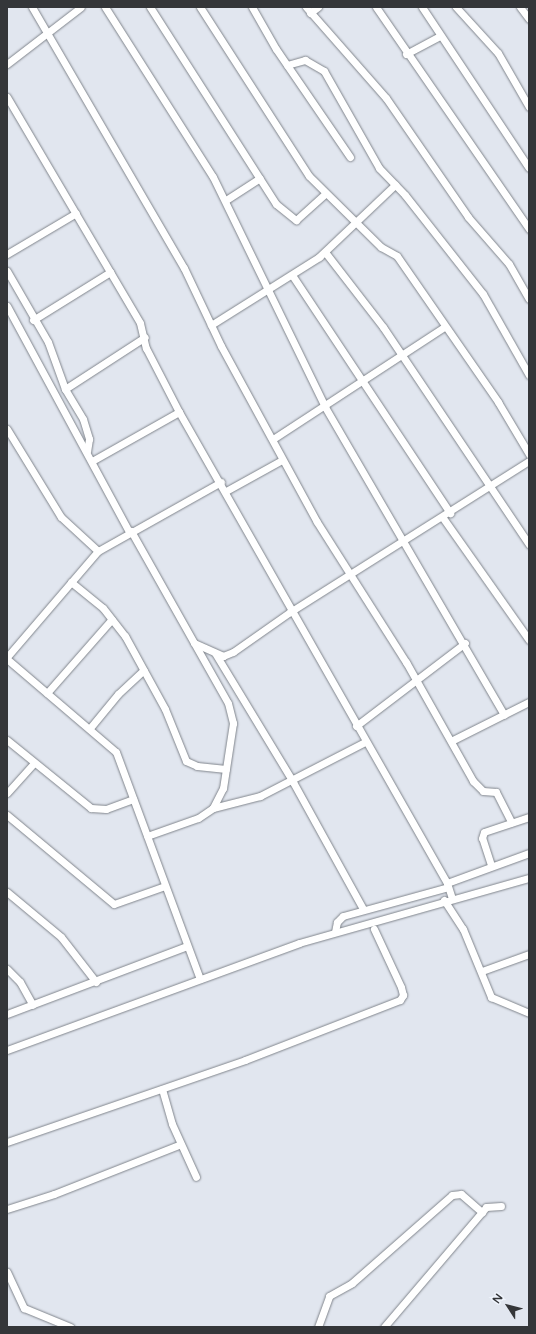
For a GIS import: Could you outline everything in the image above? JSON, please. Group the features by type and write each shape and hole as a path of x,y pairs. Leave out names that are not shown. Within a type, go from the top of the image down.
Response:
{"street":[{"path":"32,7 46,35 184,268 211,326 273,439 282,460 350,577 453,740 478,787 496,792 511,822"},
{"path":"7,64 81,7"},
{"path":"105,7 226,200 326,407 403,544 465,643 504,715"},
{"path":"150,7 276,204 294,220 324,194"},
{"path":"200,7 299,161 324,194 359,223 381,247 397,256 529,454"},
{"path":"252,7 287,65 350,157"},
{"path":"318,7 308,10 386,98 468,217 509,264 529,299"},
{"path":"376,7 406,54 528,226"},
{"path":"422,7 529,168"},
{"path":"456,7 498,53 529,107"},
{"path":"520,7 529,18"},
{"path":"406,54 440,36"},
{"path":"287,65 305,60 324,71 367,150 486,298 529,375"},
{"path":"7,97 110,272 145,337 146,348 179,412 226,491 290,612 448,885 448,899 482,971 493,999 529,1013"},
{"path":"226,200 260,178"},
{"path":"211,326 270,290 325,252 359,223 395,185"},
{"path":"7,254 76,213"},
{"path":"325,252 402,357 492,485 529,544"},
{"path":"7,271 33,320 48,342 65,389 88,430 87,451"},
{"path":"33,320 110,272"},
{"path":"292,275 450,513"},
{"path":"7,306 130,531 194,643 231,713 223,788 213,808"},
{"path":"273,439 326,407 402,357 444,327"},
{"path":"65,389 145,337"},
{"path":"92,461 179,412"},
{"path":"8,433 61,517 98,551"},
{"path":"226,491 282,460"},
{"path":"194,643 222,656 233,652 290,612 403,544 529,461"},
{"path":"200,979 116,752 7,658 70,582 98,551 130,531 167,515 221,482"},
{"path":"443,518 529,640"},
{"path":"70,582 112,619 144,670 165,709 186,761 197,766 226,769"},
{"path":"48,694 112,619"},
{"path":"356,726 465,643"},
{"path":"215,653 293,782 363,910"},
{"path":"90,728 118,694 144,670"},
{"path":"453,740 529,702"},
{"path":"7,740 95,810 133,800"},
{"path":"146,836 198,818 213,808 234,805 293,782 365,742"},
{"path":"7,792 34,763"},
{"path":"7,816 114,904 123,904 165,886"},
{"path":"491,865 482,835 511,822 529,817"},
{"path":"335,932 340,918 448,885 491,865 529,853"},
{"path":"7,1050 200,979 335,932 448,899 529,878"},
{"path":"7,892 61,938 96,982"},
{"path":"7,1142 162,1088 402,1000 401,987 374,929"},
{"path":"7,1014 96,982 187,946"},
{"path":"482,971 529,954"},
{"path":"7,969 20,982 33,1005"},
{"path":"162,1088 181,1144 196,1177"},
{"path":"7,1209 54,1194 181,1144"},
{"path":"318,1327 329,1296 352,1283 452,1195 461,1194 482,1212"},
{"path":"384,1327 482,1212 491,1205 501,1206"},
{"path":"7,1272 8,1279 24,1308 70,1327"}]}
